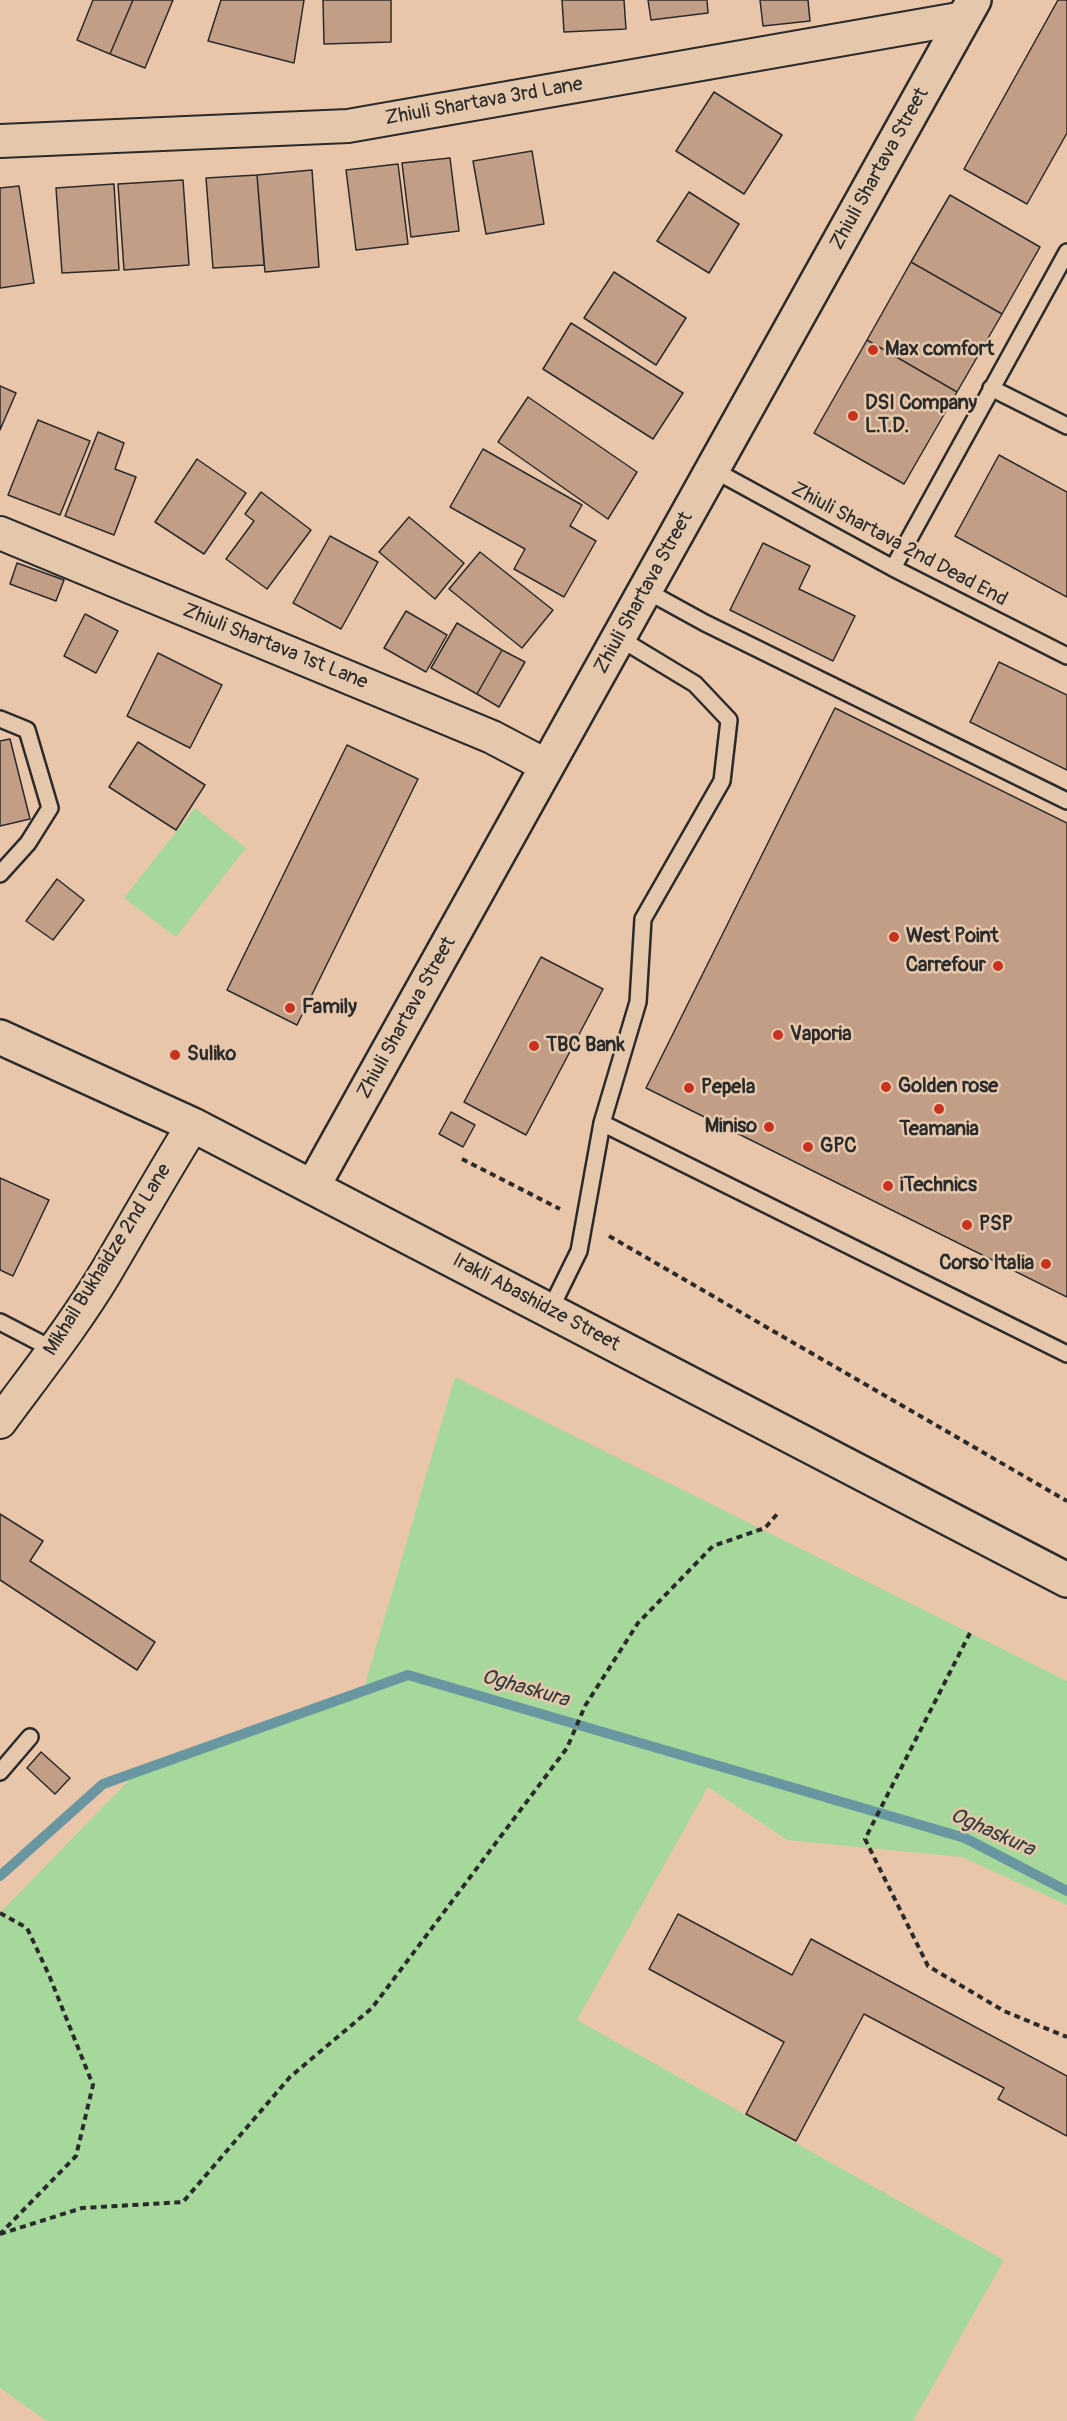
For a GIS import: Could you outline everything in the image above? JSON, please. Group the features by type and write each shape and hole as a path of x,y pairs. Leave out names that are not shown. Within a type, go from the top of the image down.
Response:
{"street":[{"name":"Zhiuli Shartava 3rd Lane","path":"0,141 348,126 969,9"},
{"name":"Zhiuli Shartava Street","path":"313,1186 969,9"},
{"name":"Zhiuli Shartava 1st Lane","path":"0,533 492,737 547,766"},
{"name":"Irakli Abashidze Street","path":"0,1037 193,1125 313,1186 1067,1580"},
{"name":"Mikhail Bukhaidze 2nd Lane","path":"0,1422 54,1350 106,1273 143,1204 193,1125"}],"lane":[{"path":"893,568 1067,252"},
{"path":"991,388 1067,426"},
{"name":"Zhiuli Shartava 2nd Dead End","path":"712,469 893,568 1067,656"},
{"path":"645,590 1067,801"},
{"path":"550,1310 579,1251 602,1123 638,1002 643,919 722,781 729,720 695,684 619,638"},
{"path":"0,719 27,730 50,808 28,843 0,874"},
{"path":"602,1123 1067,1354"},
{"path":"0,1322 54,1350"},
{"path":"0,1772 30,1737"}],"path":[{"path":"462,1159 584,1222 1067,1500"},
{"path":"0,2234 82,2208 183,2202 290,2077 372,2008 567,1748 585,1706 638,1623 713,1546 765,1528 779,1512"},
{"path":"970,1633 865,1839 928,1966 1004,2011 1067,2037"},
{"path":"0,1912 27,1928 49,1975 93,2085 76,2156 0,2234"}],"green space":[{"path":"195,808 246,848 176,937 124,898"},
{"path":"455,1377 1067,1681 1067,1905 962,1857 787,1840 708,1787 577,2020 1004,2260 913,2421 47,2421 0,2388 0,1913 130,1779 362,1695"}],"building":[{"path":"93,0 133,0 110,54 77,40"},
{"path":"133,0 173,0 145,68 110,54"},
{"path":"221,0 304,0 294,63 208,41"},
{"path":"323,0 391,0 391,42 324,44"},
{"path":"562,0 624,0 626,29 564,32"},
{"path":"648,0 707,0 708,13 651,20"},
{"path":"760,0 808,0 810,21 763,26"},
{"path":"1058,0 1067,0 1067,133 1027,204 964,169"},
{"path":"714,92 782,135 744,194 676,151"},
{"path":"532,151 544,224 486,234 473,161"},
{"path":"450,158 459,231 411,237 402,163"},
{"path":"398,164 408,244 356,250 346,170"},
{"path":"312,170 319,267 265,272 257,175"},
{"path":"257,175 264,265 213,268 206,178"},
{"path":"183,180 189,265 124,270 118,184"},
{"path":"114,184 119,270 62,273 56,188"},
{"path":"19,186 34,283 0,288 0,188"},
{"path":"689,192 739,224 709,273 657,241"},
{"path":"950,195 1040,247 1002,314 911,262"},
{"path":"911,262 1002,314 957,392 867,340"},
{"path":"614,272 686,318 656,365 584,318"},
{"path":"571,323 683,393 653,439 543,369"},
{"path":"867,340 957,392 904,484 814,433"},
{"path":"0,386 16,393 0,430"},
{"path":"528,397 637,472 608,519 498,442"},
{"path":"38,420 90,441 60,515 8,495"},
{"path":"98,432 124,443 115,469 136,477 114,535 65,516"},
{"path":"483,449 582,505 570,526 596,541 564,597 514,569 525,549 450,507"},
{"path":"999,455 1067,492 1067,597 955,536"},
{"path":"197,459 246,493 204,554 155,522"},
{"path":"261,492 311,530 267,589 226,559 254,521 245,514"},
{"path":"409,517 464,563 435,599 379,552"},
{"path":"330,536 378,562 341,629 293,603"},
{"path":"763,543 810,566 799,589 855,616 833,661 730,610"},
{"path":"480,552 553,610 522,648 449,589"},
{"path":"17,563 64,580 56,601 10,584"},
{"path":"406,611 447,635 426,672 384,648"},
{"path":"85,614 118,631 96,673 64,656"},
{"path":"457,623 502,650 477,694 431,668"},
{"path":"502,650 525,662 499,707 477,694"},
{"path":"158,653 222,685 190,748 127,716"},
{"path":"999,662 1067,695 1067,770 970,722"},
{"name":"West Point","path":"835,708 1067,823 1067,1297 646,1088"},
{"path":"10,739 30,819 0,826 0,741"},
{"path":"138,742 205,785 176,830 109,787"},
{"path":"347,745 418,779 297,1025 227,990"},
{"path":"57,879 84,900 53,940 26,921"},
{"name":"TBC Bank","path":"541,957 603,989 526,1135 464,1102"},
{"path":"451,1112 475,1125 463,1147 439,1134"},
{"path":"0,1178 49,1200 13,1276 0,1270"},
{"path":"0,1514 43,1541 30,1561 155,1642 137,1670 0,1580"},
{"path":"41,1752 70,1778 55,1794 27,1768"},
{"path":"678,1914 792,1975 811,1939 1067,2076 1067,2136 998,2099 1004,2088 864,2014 796,2141 746,2114 784,2042 649,1969"}],"waterway":[{"name":"Oghaskura","path":"0,1876 103,1784 408,1675 965,1838 1067,1891"}],"place":[{"name":"Max comfort","path":"873,350"},
{"name":"DSI Company L.T.D.","path":"853,416"},
{"name":"West Point","path":"894,937"},
{"name":"Carrefour","path":"998,966"},
{"name":"Family","path":"290,1008"},
{"name":"Vaporia","path":"778,1035"},
{"name":"TBC Bank","path":"534,1046"},
{"name":"Suliko","path":"175,1055"},
{"name":"Golden rose","path":"886,1087"},
{"name":"Pepela","path":"689,1088"},
{"name":"Teamania","path":"939,1109"},
{"name":"Miniso","path":"769,1127"},
{"name":"GPC","path":"808,1147"},
{"name":"iTechnics","path":"888,1186"},
{"name":"PSP","path":"967,1225"},
{"name":"Corso Italia","path":"1046,1264"}]}
